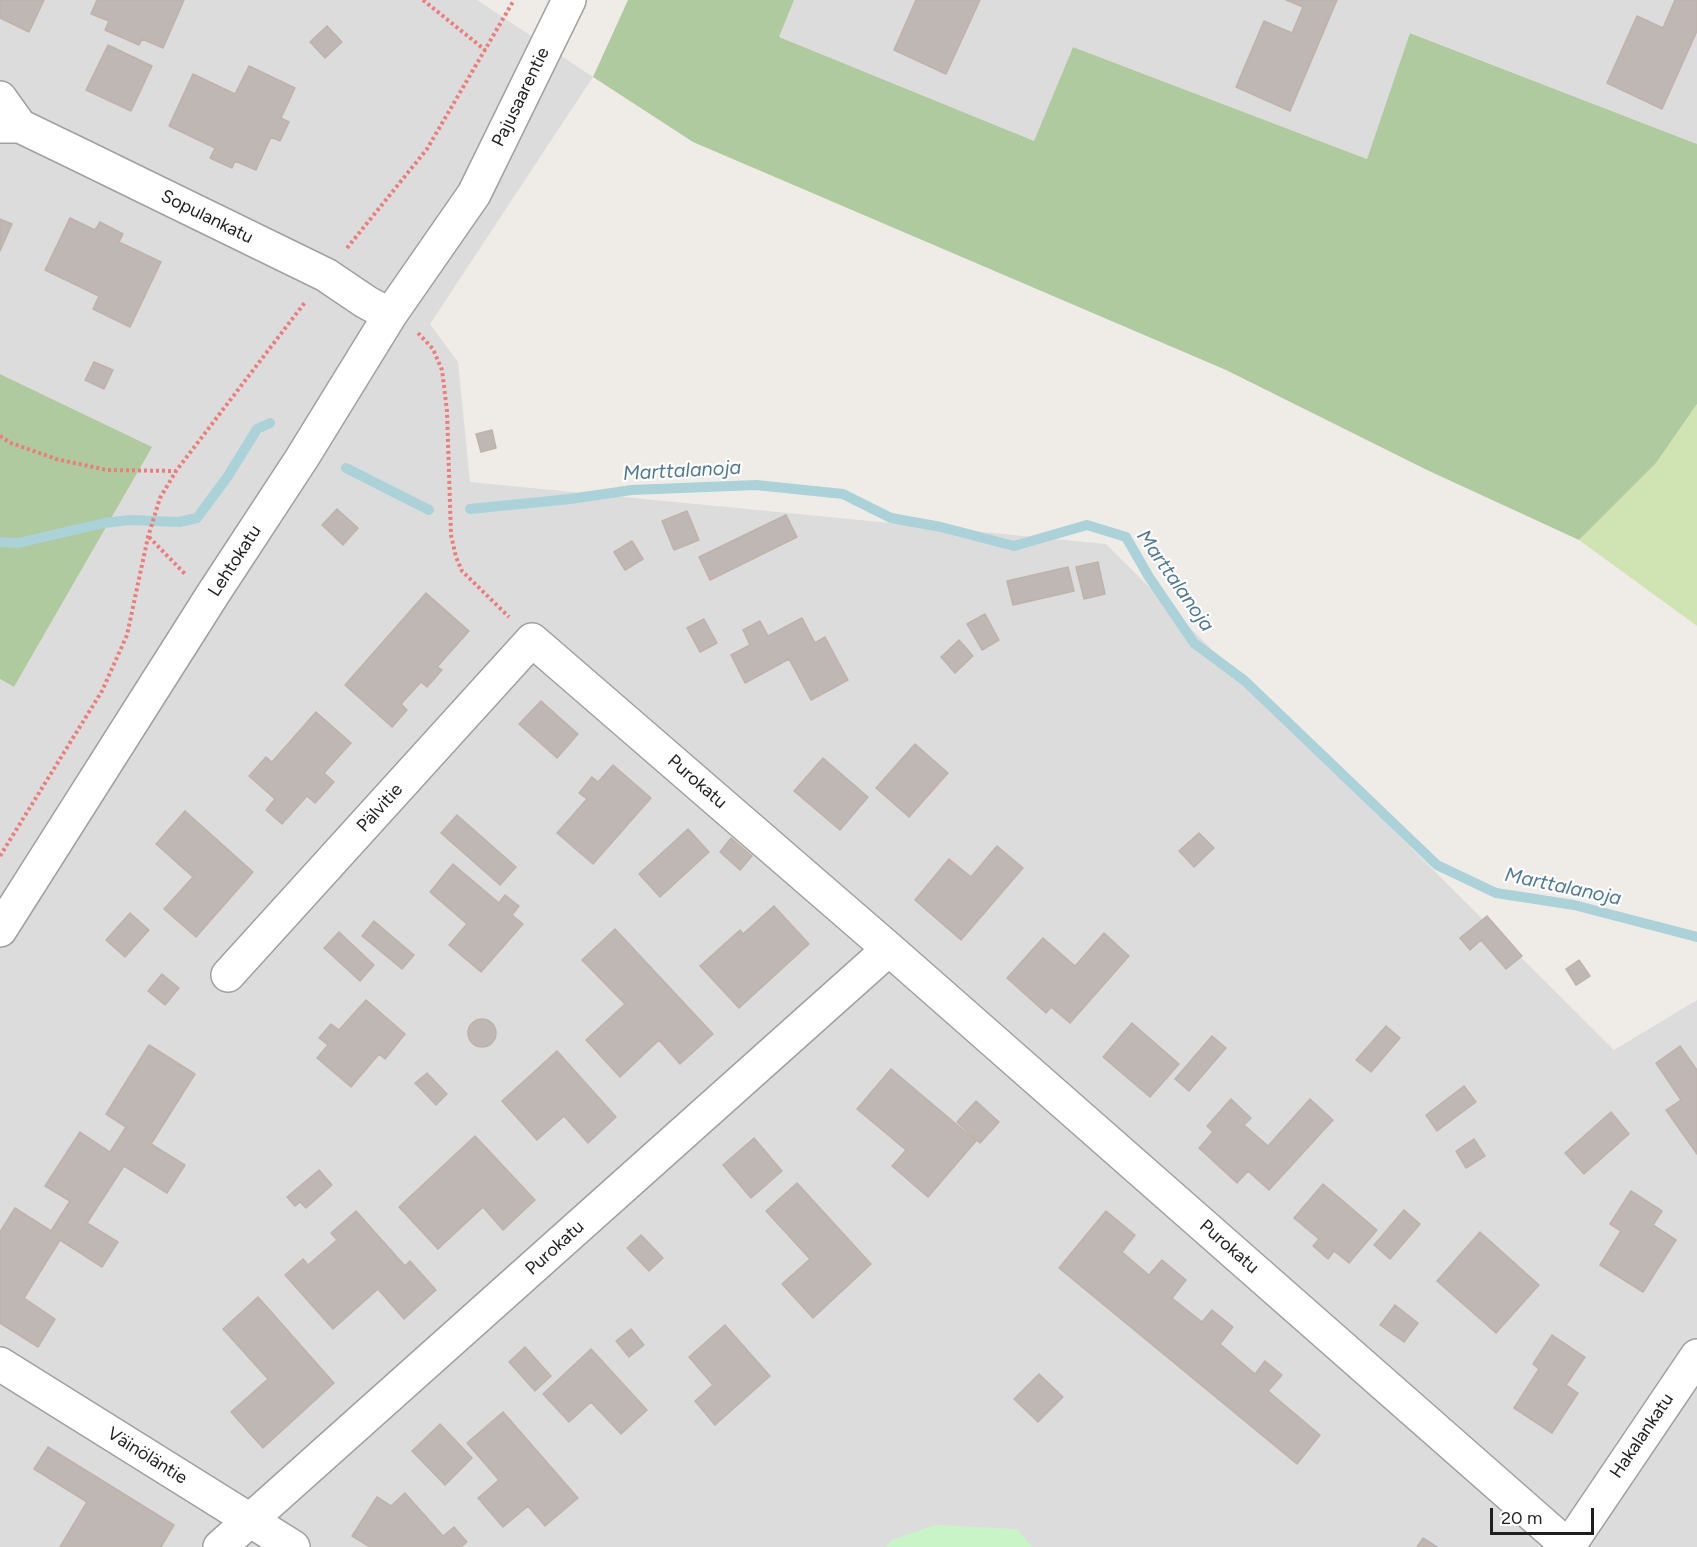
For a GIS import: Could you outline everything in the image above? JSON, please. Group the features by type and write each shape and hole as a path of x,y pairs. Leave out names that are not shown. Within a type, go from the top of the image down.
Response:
{"street":[{"name":"Pajusaarentie","path":"474,194 569,0"},
{"name":"Sopulankatu","path":"0,98 10,126 326,275 390,315"},
{"name":"Lehtokatu","path":"0,930 302,458 390,315 474,194"},
{"name":"Purokatu","path":"532,640 889,949 1568,1546"},
{"name":"Pälvitie","path":"228,975 532,640"},
{"name":"Purokatu","path":"220,1547 889,949"},
{"name":"Hakalankatu","path":"1568,1546 1697,1356"},
{"name":"Väinöläntie","path":"0,1364 293,1547"}],"path":[{"path":"423,0 485,50"},
{"path":"0,856 102,691 127,635 148,537 160,498 176,471 326,275 427,149 514,0"},
{"path":"390,315 419,334 433,349 442,370 447,411 451,535 462,571 532,640"},
{"path":"0,436 11,443 56,459 107,470 176,471"},
{"path":"148,537 181,572 213,594"}],"shaded area":[{"path":"0,0 477,0 593,77 430,324 458,362 470,482 1106,544 1614,1050 1697,1000 1697,1547 0,1547 0,679 14,687 151,447 0,374"},
{"path":"794,0 1697,0 1697,144 1411,33 1367,159 1073,47 1034,142 778,37"}],"green space":[{"path":"628,0 794,0 779,37 1034,141 1073,47 1367,159 1410,33 1697,144 1697,404 1656,463 1579,540 1427,470 1226,370 693,142 593,77"},
{"path":"0,374 152,447 14,687 0,679"},
{"path":"1697,404 1697,626 1579,540 1656,463"},
{"path":"935,1525 1017,1529 1032,1547 886,1547 892,1540"}],"building":[{"path":"0,0 44,0 29,32 0,18"},
{"path":"97,0 184,0 163,48 142,39 139,45 105,30 109,21 91,14"},
{"path":"916,0 980,0 946,74 894,50"},
{"path":"1286,0 1337,0 1290,111 1236,87 1264,21 1292,33 1303,7"},
{"path":"1675,0 1697,0 1697,31 1662,109 1607,83 1637,16 1663,28"},
{"path":"327,26 342,42 325,58 310,42"},
{"path":"108,45 152,66 131,111 86,90"},
{"path":"249,66 295,88 281,118 289,122 280,141 271,137 256,170 235,161 232,168 210,158 215,148 169,126 193,74 235,94"},
{"path":"70,218 95,230 100,222 123,234 119,242 161,262 130,327 93,309 99,296 45,270"},
{"path":"0,219 12,224 0,251"},
{"path":"94,362 113,370 104,389 85,380"},
{"path":"492,430 496,448 481,452 476,434"},
{"path":"337,509 358,528 343,545 322,525"},
{"path":"687,511 699,540 674,550 662,521"},
{"path":"786,515 797,537 710,580 699,557"},
{"path":"632,541 643,559 625,570 614,552"},
{"path":"1098,562 1105,594 1084,599 1076,567"},
{"path":"1068,567 1074,591 1013,605 1007,581"},
{"path":"426,593 469,631 437,667 442,670 427,687 421,682 401,704 407,710 392,727 345,685"},
{"path":"985,614 999,640 982,650 967,624"},
{"path":"802,618 815,643 825,637 848,680 811,700 789,659 745,683 731,655 750,645 743,630 760,621 768,636"},
{"path":"704,619 717,643 700,652 687,628"},
{"path":"959,640 973,656 955,673 941,657"},
{"path":"541,701 578,734 557,758 519,724"},
{"path":"316,712 351,743 324,773 334,782 315,803 307,796 282,824 266,810 275,799 249,776 266,757 272,762"},
{"path":"915,744 948,773 909,817 876,788"},
{"path":"823,758 868,797 840,830 794,791"},
{"path":"613,765 651,798 593,864 557,833 587,799 579,793 592,777 598,782"},
{"path":"185,811 253,872 196,937 164,909 193,877 156,844"},
{"path":"457,815 516,867 500,885 441,833"},
{"path":"688,829 709,852 660,897 639,874"},
{"path":"1199,833 1214,848 1194,867 1179,851"},
{"path":"731,838 752,856 740,870 720,852"},
{"path":"997,846 1023,868 961,940 915,900 949,859 971,877"},
{"path":"453,864 499,903 505,895 519,906 512,915 523,924 481,972 449,945 467,924 430,892"},
{"path":"774,906 809,944 739,1008 700,966 740,930 743,934"},
{"path":"130,913 149,930 125,957 106,940"},
{"path":"1487,916 1522,956 1506,969 1481,940 1470,950 1460,938"},
{"path":"374,921 414,955 402,969 362,936"},
{"path":"615,929 713,1034 680,1064 659,1040 620,1077 586,1040 625,1004 582,960"},
{"path":"339,932 374,965 360,981 324,948"},
{"path":"1104,933 1129,956 1070,1023 1051,1007 1046,1013 1007,978 1043,938 1075,966"},
{"path":"1579,960 1590,976 1576,985 1566,969"},
{"path":"162,974 179,988 165,1005 148,991"},
{"path":"366,1000 405,1034 385,1059 379,1054 351,1087 317,1058 328,1045 319,1038 331,1024 339,1030"},
{"path":"482,1019 492,1023 496,1033 492,1043 482,1047 472,1043 468,1033 472,1023"},
{"path":"1132,1023 1179,1064 1150,1097 1103,1057"},
{"path":"1386,1026 1400,1038 1371,1072 1356,1060"},
{"path":"1212,1036 1226,1048 1189,1091 1175,1079"},
{"path":"149,1045 195,1074 151,1144 185,1165 167,1193 124,1166 87,1223 118,1242 102,1267 60,1240 24,1298 55,1319 38,1347 0,1323 0,1232 15,1208 51,1231 70,1201 45,1186 80,1132 110,1152 126,1127 106,1114"},
{"path":"1680,1046 1697,1070 1697,1154 1666,1110 1681,1100 1656,1063"},
{"path":"557,1051 616,1117 588,1143 564,1116 537,1140 502,1101"},
{"path":"891,1069 976,1141 928,1197 892,1166 906,1150 857,1109"},
{"path":"427,1073 447,1094 436,1105 415,1083"},
{"path":"1464,1086 1476,1102 1437,1131 1426,1115"},
{"path":"1231,1099 1251,1118 1244,1125 1268,1146 1310,1099 1333,1120 1269,1190 1248,1171 1237,1183 1199,1148 1213,1132 1207,1126"},
{"path":"976,1101 999,1122 980,1143 957,1122"},
{"path":"1611,1112 1629,1134 1584,1174 1565,1153"},
{"path":"475,1136 535,1200 503,1230 483,1207 438,1249 399,1207"},
{"path":"754,1138 782,1171 751,1198 723,1165"},
{"path":"1474,1139 1485,1156 1466,1168 1456,1151"},
{"path":"319,1170 332,1185 306,1208 300,1202 295,1206 287,1197"},
{"path":"797,1183 871,1264 813,1318 782,1284 810,1259 766,1211"},
{"path":"1323,1184 1377,1230 1349,1263 1334,1251 1328,1259 1313,1246 1319,1239 1294,1218"},
{"path":"1631,1191 1662,1211 1653,1225 1676,1240 1643,1292 1600,1265 1621,1231 1610,1224"},
{"path":"1404,1210 1420,1224 1390,1259 1374,1245"},
{"path":"356,1211 405,1266 410,1261 436,1290 404,1319 378,1289 333,1329 285,1275 303,1259 308,1265 337,1240 331,1233"},
{"path":"1106,1211 1135,1235 1122,1252 1149,1275 1162,1260 1186,1280 1172,1298 1202,1322 1212,1310 1233,1327 1220,1344 1255,1374 1265,1361 1282,1375 1268,1391 1320,1435 1297,1464 1059,1268"},
{"path":"1480,1232 1539,1285 1496,1333 1437,1281"},
{"path":"641,1235 663,1258 649,1271 627,1248"},
{"path":"258,1297 334,1383 263,1448 231,1412 268,1379 223,1329"},
{"path":"1395,1305 1418,1323 1404,1342 1380,1325"},
{"path":"725,1325 770,1376 715,1425 695,1401 713,1385 689,1357"},
{"path":"631,1329 644,1345 629,1357 616,1341"},
{"path":"1552,1335 1585,1357 1566,1385 1578,1393 1552,1433 1514,1408 1539,1369 1533,1364"},
{"path":"525,1347 551,1376 535,1391 509,1362"},
{"path":"591,1349 647,1410 621,1434 591,1402 569,1422 543,1394"},
{"path":"1039,1374 1063,1397 1038,1422 1014,1399"},
{"path":"503,1412 578,1498 545,1526 528,1506 503,1527 478,1498 499,1480 467,1443"},
{"path":"440,1424 472,1458 445,1485 412,1451"},
{"path":"48,1447 174,1525 161,1547 60,1547 87,1502 34,1469"},
{"path":"405,1493 443,1536 454,1527 467,1542 461,1547 370,1547 352,1536 377,1497 391,1506"},
{"path":"1423,1538 1437,1547 1417,1547"}],"waterway":[{"name":"Marttalanoja","path":"0,542 18,543 104,523 129,520 179,522 197,518 228,476 257,429 270,423"},
{"name":"Marttalanoja","path":"346,468 429,510"},
{"name":"Marttalanoja","path":"470,509 632,490 756,485 843,494 891,518 941,527 1014,546 1087,525 1126,537 1149,577 1194,643 1245,681 1437,865 1496,893 1574,905 1697,937"}]}
